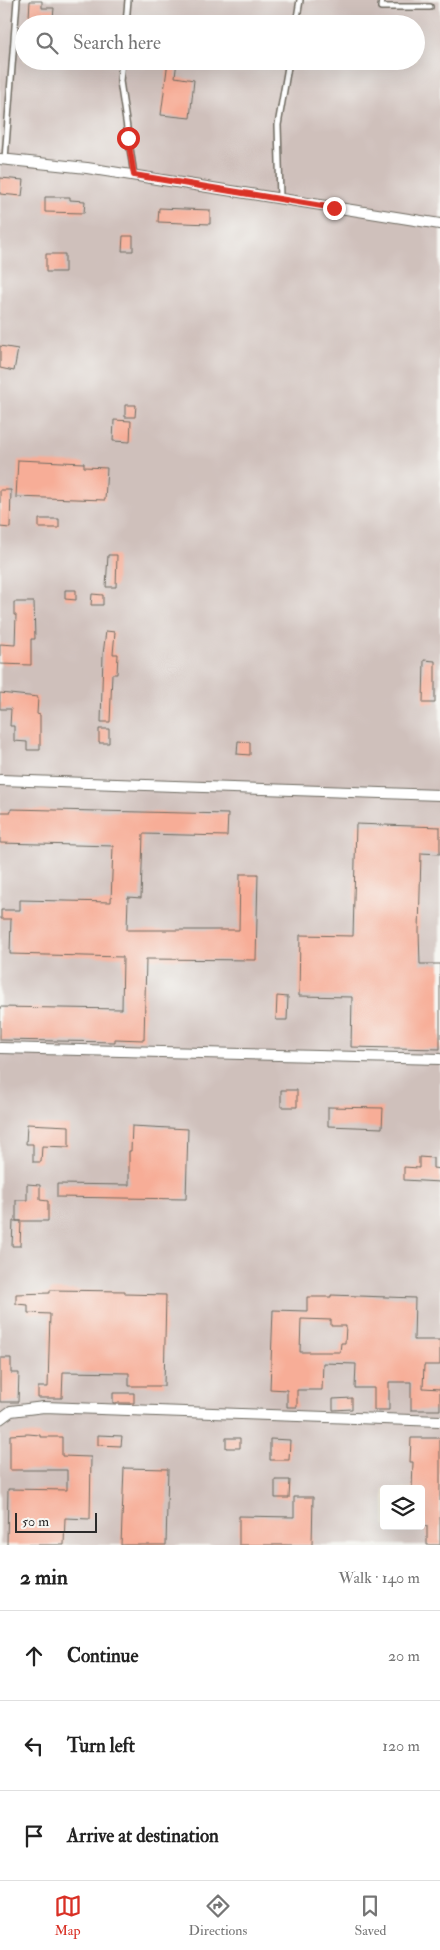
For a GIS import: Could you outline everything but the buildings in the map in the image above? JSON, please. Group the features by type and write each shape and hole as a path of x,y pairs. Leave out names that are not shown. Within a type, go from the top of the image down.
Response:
{"street":[{"path":"3,160 87,168 440,224"},
{"path":"0,780 440,795"},
{"path":"0,1048 440,1059"},
{"path":"0,1419 11,1411 44,1407 440,1421"}],"lane":[{"path":"16,15 17,0"},
{"path":"127,15 128,0"},
{"path":"298,15 300,0"},
{"path":"382,0 381,7 430,7"},
{"path":"3,160 15,23"},
{"path":"121,70 120,81 134,175"},
{"path":"280,199 278,125 287,70"}],"shaded area":[{"path":"0,0 440,0 440,1545 0,1545"}],"route":[{"path":"128,138 134,175 334,208"}]}
